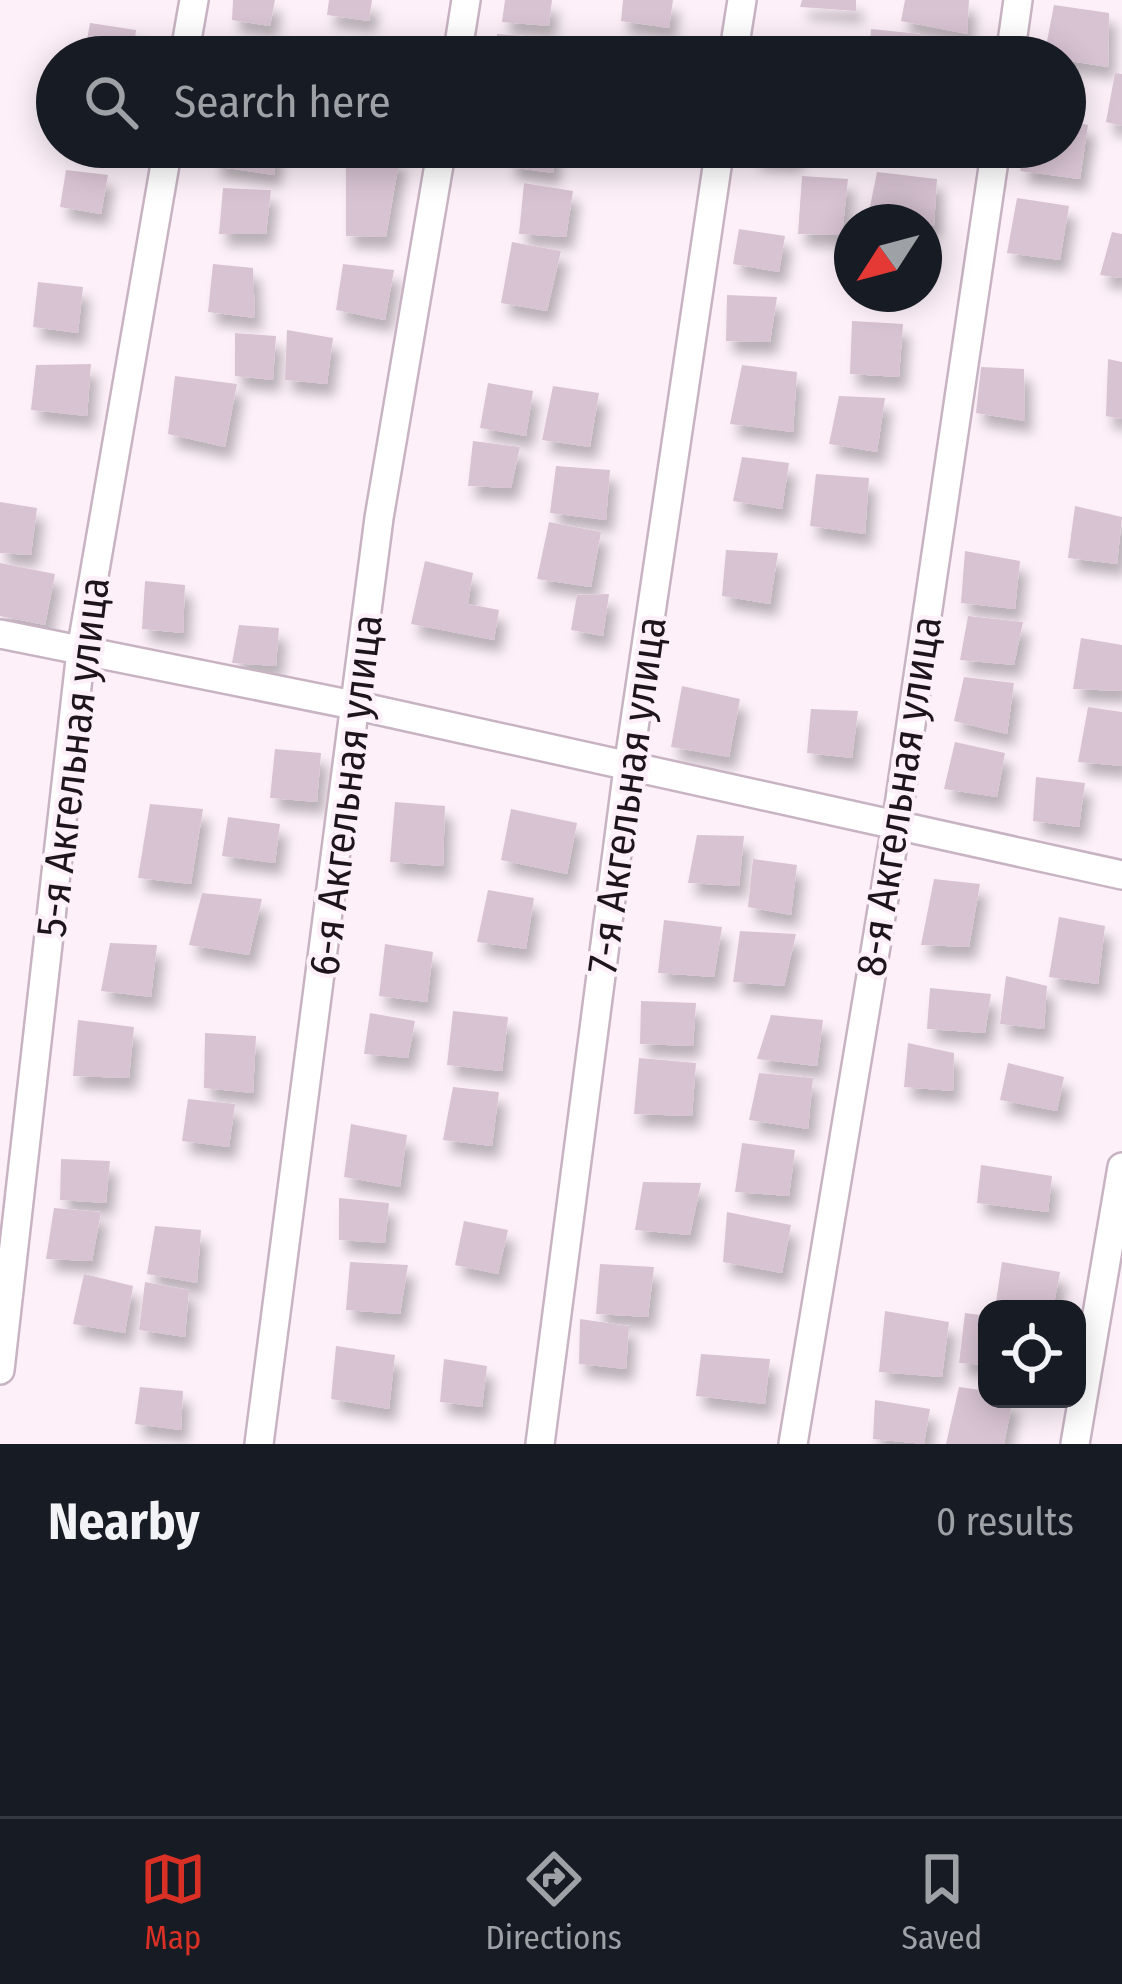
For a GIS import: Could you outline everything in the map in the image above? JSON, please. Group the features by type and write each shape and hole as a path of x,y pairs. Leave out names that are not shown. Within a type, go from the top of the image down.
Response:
{"street":[{"path":"188,36 194,0"},
{"path":"460,36 466,0"},
{"path":"737,36 742,0"},
{"path":"1013,36 1018,0"},
{"name":"5-я Акгельная улица","path":"0,1370 81,651 164,168"},
{"name":"6-я Акгельная улица","path":"259,1444 379,518 438,168"},
{"name":"7-я Акгельная улица","path":"540,1444 628,768 717,168"},
{"name":"8-я Акгельная улица","path":"793,1444 896,826 993,168"},
{"path":"0,634 358,706 1122,875"},
{"path":"1075,1444 1122,1167"}],"building":[{"path":"233,0 275,0 270,26 232,20"},
{"path":"329,0 372,0 369,21 327,15"},
{"path":"505,0 552,0 549,26 502,22"},
{"path":"623,0 673,0 669,28 621,21"},
{"path":"802,0 856,0 856,11 800,7"},
{"path":"905,0 969,0 967,34 901,21"},
{"path":"1054,5 1109,13 1108,67 1086,64 1086,36 1048,36"},
{"path":"90,23 136,30 135,36 88,36"},
{"path":"871,29 920,34 920,36 870,36"},
{"path":"1115,73 1122,74 1122,126 1106,122"},
{"path":"227,168 275,168 274,175"},
{"path":"346,168 398,168 386,237 346,236"},
{"path":"516,168 553,168 553,173"},
{"path":"1021,168 1082,168 1080,179"},
{"path":"66,170 108,175 101,214 60,207"},
{"path":"877,172 937,179 935,204 871,204"},
{"path":"802,176 848,179 845,204 834,204 834,235 798,234"},
{"path":"524,183 573,191 566,237 519,234"},
{"path":"223,188 271,190 266,234 219,234"},
{"path":"1017,198 1069,206 1060,260 1007,253"},
{"path":"739,229 785,236 779,272 733,264"},
{"path":"1112,232 1122,234 1122,278 1100,275"},
{"path":"512,242 561,251 547,311 501,303"},
{"path":"213,264 253,268 255,318 208,312"},
{"path":"343,264 394,270 385,320 336,310"},
{"path":"38,282 83,287 78,333 33,327"},
{"path":"727,295 777,297 770,342 726,341"},
{"path":"852,321 903,324 899,377 850,374"},
{"path":"287,330 333,338 327,384 285,380"},
{"path":"235,333 276,336 273,380 235,376"},
{"path":"1108,359 1122,362 1122,419 1106,416"},
{"path":"91,364 87,416 31,410 36,365"},
{"path":"742,365 797,372 793,432 730,424"},
{"path":"981,367 1024,369 1025,421 976,413"},
{"path":"175,376 237,384 225,447 168,434"},
{"path":"488,383 533,391 526,436 480,428"},
{"path":"553,386 599,393 590,447 542,440"},
{"path":"839,396 885,398 877,452 829,444"},
{"path":"473,441 520,447 511,488 468,486"},
{"path":"742,457 789,463 782,509 733,501"},
{"path":"556,466 610,470 606,520 550,513"},
{"path":"816,474 869,478 865,534 810,526"},
{"path":"0,502 37,508 31,555 0,553"},
{"path":"1075,506 1122,517 1117,564 1068,558"},
{"path":"549,522 601,532 591,587 537,579"},
{"path":"726,550 778,553 770,604 722,596"},
{"path":"965,551 1020,561 1015,609 961,603"},
{"path":"425,561 473,573 468,604 499,610 494,640 411,624"},
{"path":"0,563 55,574 45,625 0,616"},
{"path":"145,581 185,585 183,633 142,629"},
{"path":"609,594 603,636 571,630 577,595"},
{"path":"968,616 1023,622 1014,665 960,660"},
{"path":"239,625 279,628 276,666 232,663"},
{"path":"1081,638 1122,645 1122,691 1073,689"},
{"path":"964,677 1014,683 1007,734 954,721"},
{"path":"682,686 740,699 729,757 671,747"},
{"path":"1088,707 1122,712 1122,766 1078,762"},
{"path":"811,709 858,711 852,758 807,753"},
{"path":"955,742 1005,753 997,797 944,789"},
{"path":"275,749 321,753 317,802 270,798"},
{"path":"1036,777 1085,783 1079,827 1033,821"},
{"path":"395,802 445,806 443,866 390,862"},
{"path":"150,804 203,809 191,884 138,878"},
{"path":"511,809 577,823 567,874 501,860"},
{"path":"228,817 280,824 275,863 222,856"},
{"path":"697,835 744,836 739,886 688,883"},
{"path":"753,859 797,865 791,915 748,907"},
{"path":"934,879 980,884 969,947 921,945"},
{"path":"488,890 534,898 526,949 477,942"},
{"path":"202,893 262,899 249,955 189,945"},
{"path":"1059,917 1105,926 1098,984 1049,977"},
{"path":"664,920 722,927 714,977 658,973"},
{"path":"740,931 796,934 784,986 733,982"},
{"path":"110,943 157,945 151,997 101,991"},
{"path":"385,944 433,952 427,1002 379,996"},
{"path":"1006,976 1047,986 1044,1029 1000,1024"},
{"path":"930,988 991,994 985,1033 927,1029"},
{"path":"641,1001 696,1003 693,1046 640,1044"},
{"path":"453,1011 508,1017 502,1071 447,1065"},
{"path":"370,1013 415,1021 408,1058 364,1054"},
{"path":"771,1015 823,1020 817,1066 757,1059"},
{"path":"78,1020 134,1027 129,1078 73,1076"},
{"path":"205,1033 256,1036 253,1093 204,1088"},
{"path":"908,1043 954,1053 953,1091 904,1087"},
{"path":"639,1058 696,1063 692,1116 634,1114"},
{"path":"1008,1063 1064,1077 1057,1111 1000,1100"},
{"path":"759,1073 813,1078 808,1129 749,1120"},
{"path":"453,1087 499,1092 492,1146 443,1140"},
{"path":"188,1099 235,1104 229,1147 182,1141"},
{"path":"351,1124 407,1135 400,1187 344,1177"},
{"path":"742,1143 795,1150 789,1196 735,1192"},
{"path":"61,1159 110,1161 106,1203 60,1200"},
{"path":"981,1165 1052,1176 1048,1212 977,1203"},
{"path":"643,1182 701,1183 690,1235 635,1230"},
{"path":"339,1198 389,1203 385,1243 339,1240"},
{"path":"54,1208 101,1212 92,1261 46,1259"},
{"path":"727,1212 791,1225 782,1273 723,1262"},
{"path":"464,1221 508,1230 498,1274 455,1265"},
{"path":"155,1226 201,1230 197,1283 147,1274"},
{"path":"350,1262 408,1265 400,1314 346,1310"},
{"path":"1002,1262 1060,1272 1055,1300 996,1300"},
{"path":"600,1264 654,1267 648,1317 596,1314"},
{"path":"84,1274 133,1286 125,1333 73,1324"},
{"path":"145,1282 189,1290 185,1337 139,1330"},
{"path":"885,1311 949,1322 942,1377 879,1372"},
{"path":"965,1313 978,1315 978,1364 959,1363"},
{"path":"580,1319 629,1326 626,1369 579,1364"},
{"path":"336,1346 395,1355 389,1409 331,1399"},
{"path":"701,1354 770,1359 765,1404 696,1396"},
{"path":"444,1359 487,1366 482,1407 440,1402"},
{"path":"140,1387 183,1391 181,1430 135,1424"},
{"path":"959,1387 978,1390 978,1408 1011,1408 1004,1444 946,1444"},
{"path":"875,1400 930,1409 924,1444 873,1439"}]}
